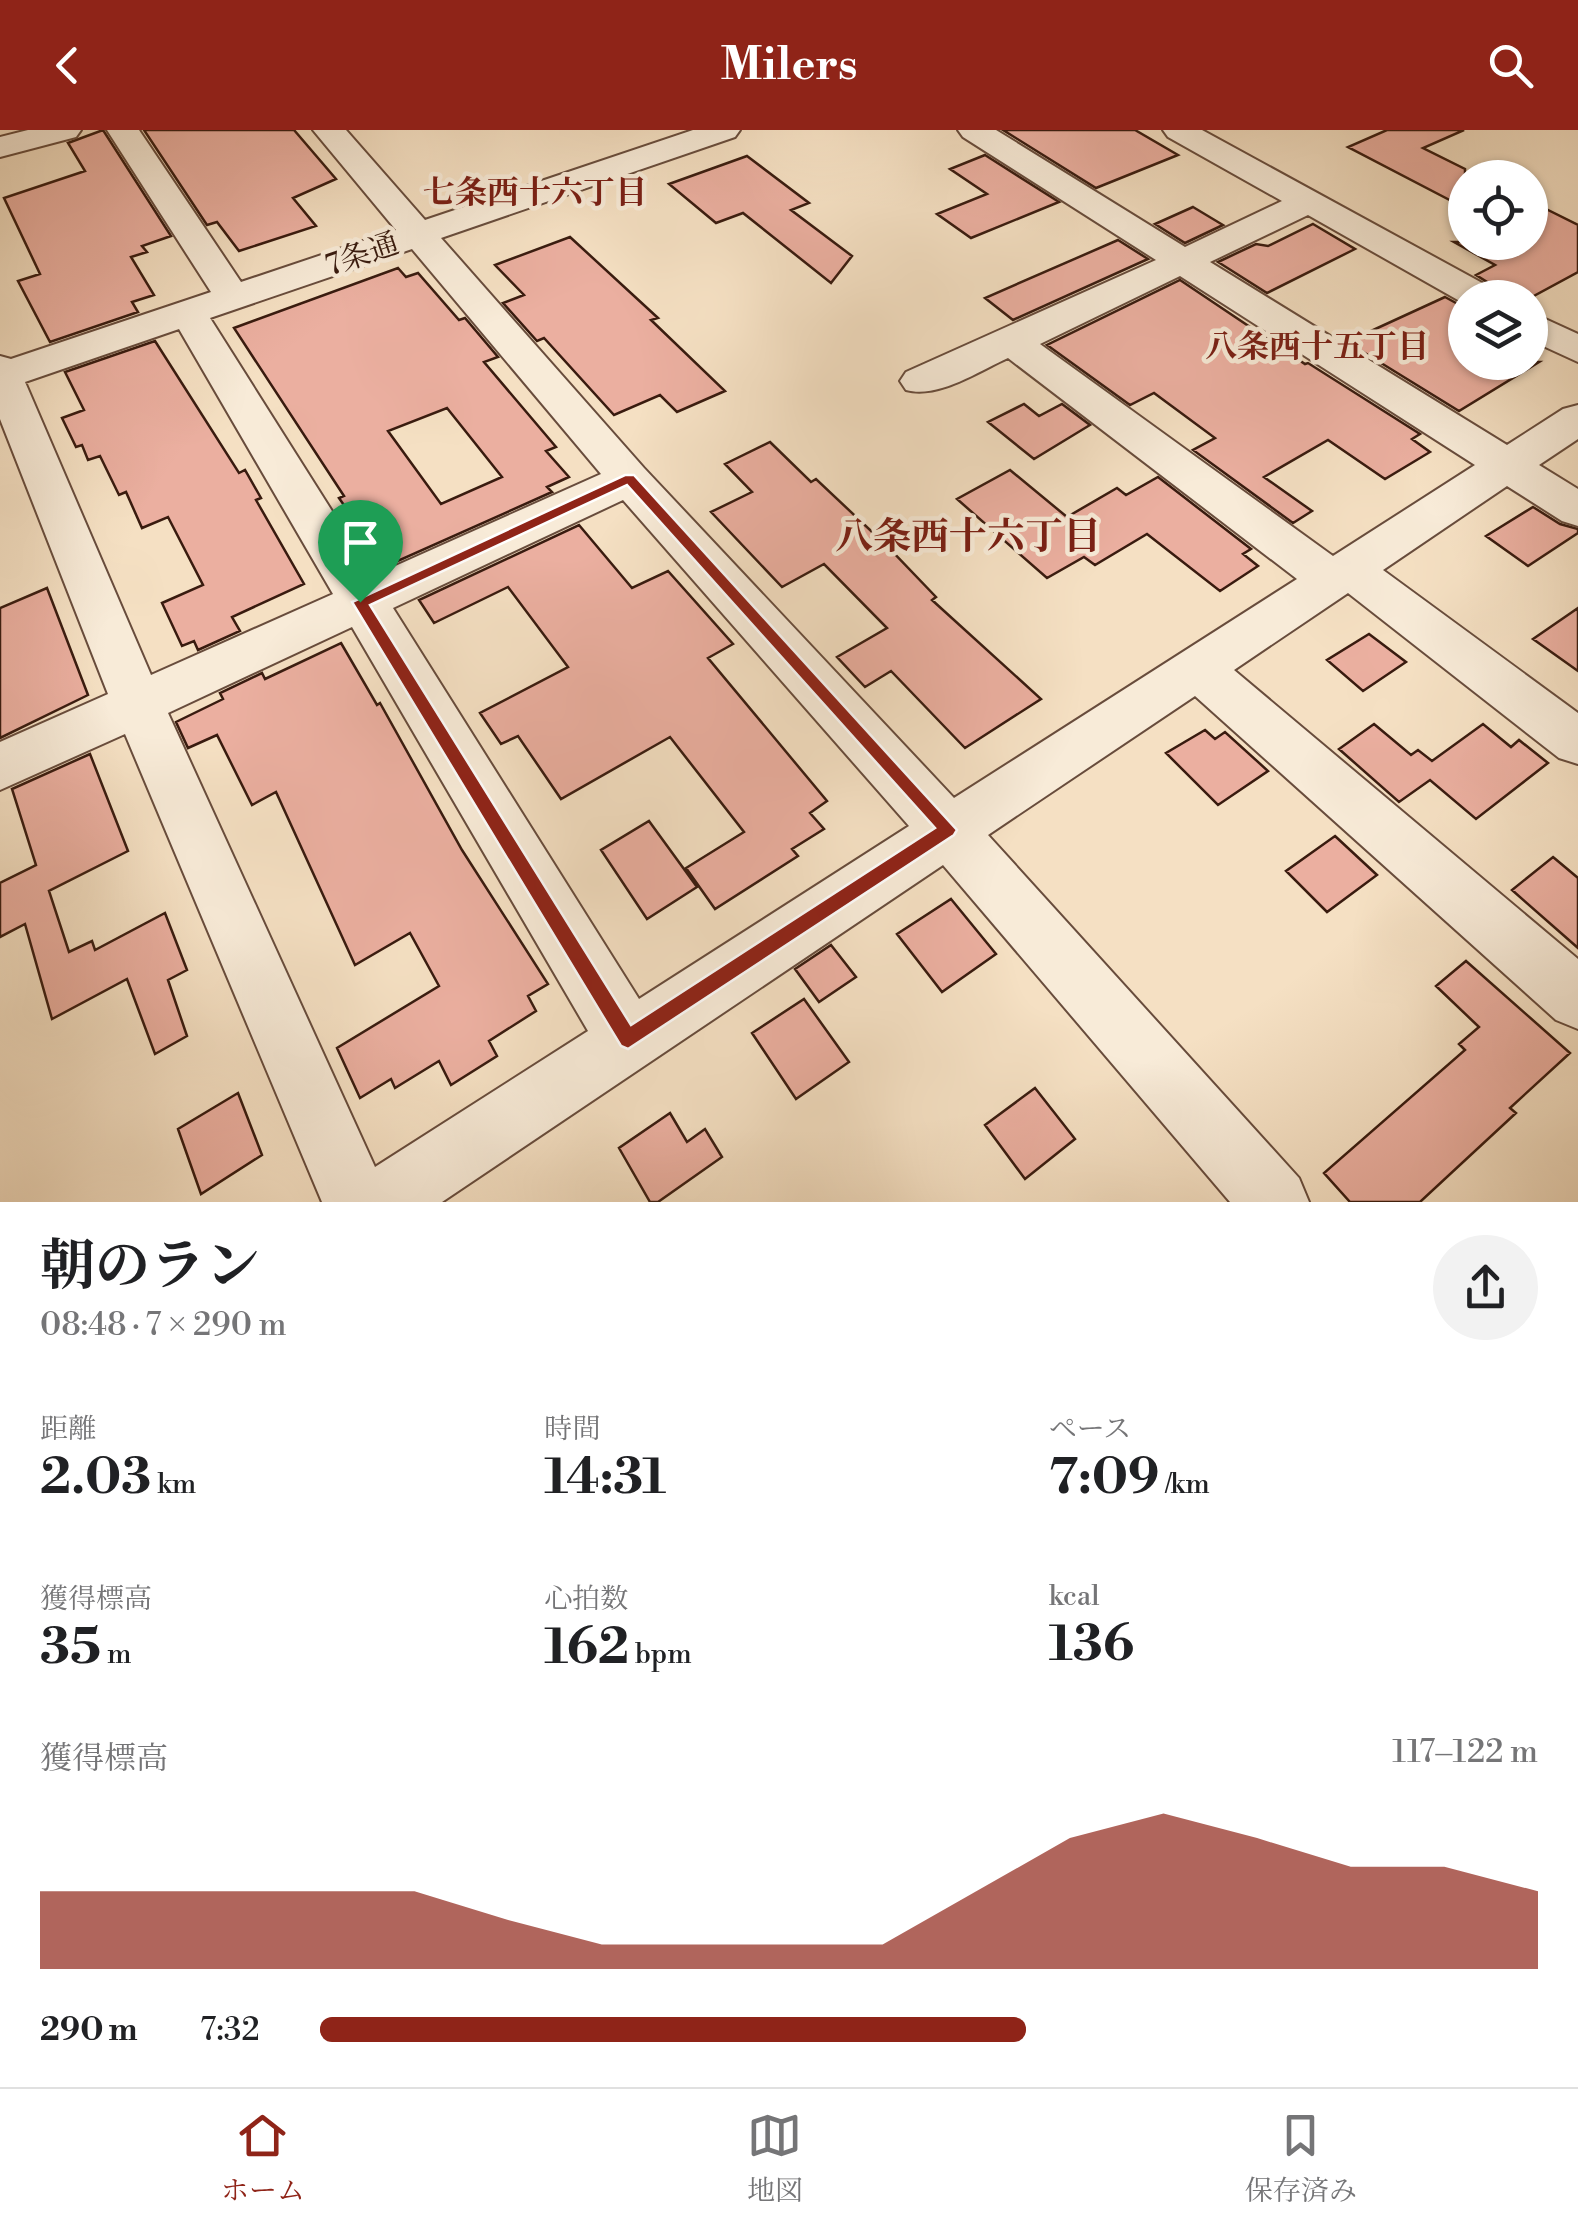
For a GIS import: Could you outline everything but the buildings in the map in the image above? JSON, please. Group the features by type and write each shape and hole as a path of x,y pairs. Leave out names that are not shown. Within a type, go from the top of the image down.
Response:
{"street":[{"path":"0,147 66,130"},
{"path":"123,130 360,602 628,1039"},
{"path":"329,130 630,479 948,830 1274,1202"},
{"name":"7条通","path":"1,374 724,130"},
{"path":"974,130 1578,510"},
{"path":"1179,130 1449,280"},
{"path":"920,381 1012,342 1308,202"},
{"path":"1548,334 1578,350"},
{"path":"1012,342 1578,742"},
{"path":"1,374 138,704 356,1202"},
{"path":"382,1202 1578,419"},
{"path":"0,767 630,479"},
{"path":"1198,668 1578,999"}],"district":[{"name":"七条西十六丁目","path":"535,192"},
{"name":"八条西十五丁目","path":"1317,346"},
{"name":"八条西十六丁目","path":"968,536"}],"route":[{"path":"630,479 948,830 628,1039 360,602 630,479"}]}
